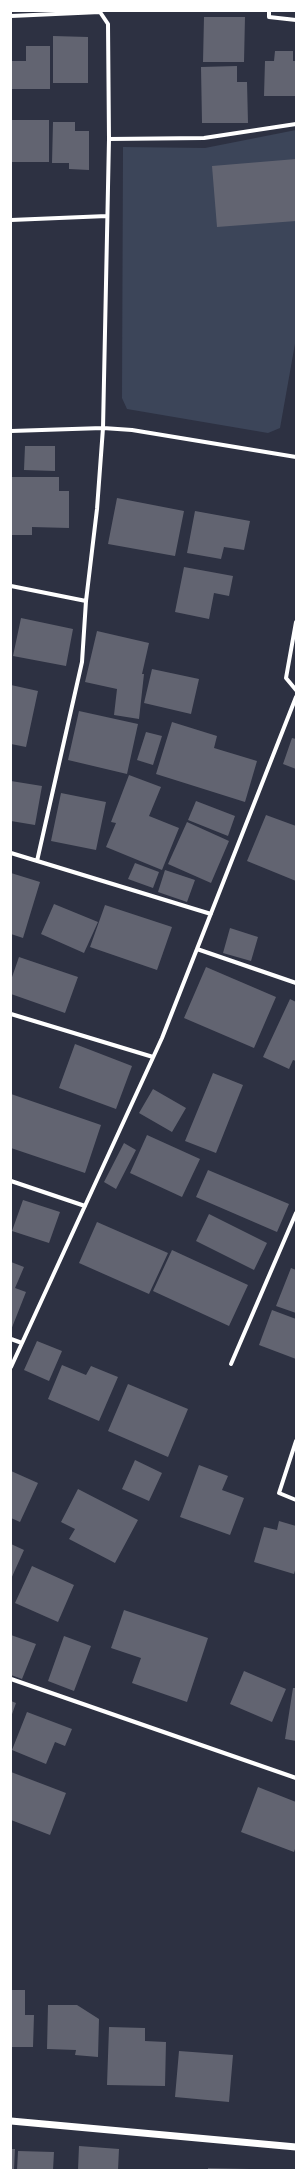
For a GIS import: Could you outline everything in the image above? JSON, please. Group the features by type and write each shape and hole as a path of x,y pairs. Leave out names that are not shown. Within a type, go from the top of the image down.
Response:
{"street":[{"path":"269,11 269,17 296,20"},
{"path":"11,16 100,12 108,24 109,139 103,428 97,509 86,601 82,662 37,861"},
{"path":"109,139 204,138 296,124"},
{"path":"11,220 107,216"},
{"path":"11,432 103,428 132,430 296,457"},
{"path":"11,586 86,601"},
{"path":"296,622 286,678 296,690"},
{"path":"11,1367 153,1057 296,697"},
{"path":"11,853 211,914"},
{"path":"197,949 296,983"},
{"path":"11,1014 153,1057"},
{"path":"11,1181 85,1206"},
{"path":"231,1364 296,1213"},
{"path":"11,1339 22,1343"},
{"path":"296,1441 278,1493 296,1500"},
{"path":"11,1680 296,1778"},
{"path":"11,2121 296,2147"}],"shaded area":[{"path":"296,130 296,338 280,428 268,433 127,409 122,398 123,147 205,148"}],"building":[{"path":"204,17 245,17 244,62 203,62"},
{"path":"53,36 88,37 88,83 53,83"},
{"path":"26,46 50,46 50,89 11,89 11,61 26,61"},
{"path":"275,51 293,51 293,61 296,61 296,96 264,96 265,61 274,61"},
{"path":"237,66 237,82 247,82 248,123 202,123 201,67"},
{"path":"11,120 49,120 49,162 11,162"},
{"path":"53,122 75,122 75,131 89,131 89,170 69,169 69,163 52,163"},
{"path":"296,159 296,221 217,227 212,166"},
{"path":"25,446 55,446 55,471 24,470"},
{"path":"11,477 59,477 59,491 69,491 69,528 32,527 32,535 11,535"},
{"path":"117,498 184,511 175,556 108,544"},
{"path":"195,511 250,521 244,550 224,547 221,559 187,553"},
{"path":"184,567 233,576 229,596 214,593 209,619 175,612"},
{"path":"21,618 73,629 66,666 13,656"},
{"path":"97,631 149,643 142,674 144,674 139,719 114,715 117,689 85,682"},
{"path":"152,669 199,679 191,714 144,703"},
{"path":"11,685 38,691 26,747 11,744"},
{"path":"79,711 138,724 127,774 68,760"},
{"path":"172,722 217,736 214,748 257,761 245,802 156,774"},
{"path":"146,732 162,736 153,765 137,760"},
{"path":"292,738 296,739 296,769 283,764"},
{"path":"129,775 161,787 149,816 179,828 162,870 106,847 116,823 111,822"},
{"path":"11,781 42,786 35,825 11,821"},
{"path":"61,793 106,802 96,850 51,841"},
{"path":"196,801 235,816 228,836 188,820"},
{"path":"266,815 296,826 296,881 247,861"},
{"path":"187,822 229,841 211,883 168,864"},
{"path":"135,863 159,872 153,888 128,879"},
{"path":"165,870 195,880 187,902 158,892"},
{"path":"11,873 40,882 23,938 11,934"},
{"path":"54,904 98,922 84,953 41,934"},
{"path":"105,905 172,927 157,970 90,947"},
{"path":"230,928 258,937 251,961 223,953"},
{"path":"19,957 78,977 65,1013 11,994 11,980"},
{"path":"206,967 276,997 254,1048 184,1018"},
{"path":"290,999 296,1002 296,1061 293,1060 289,1069 263,1057"},
{"path":"75,1044 132,1066 116,1109 59,1088"},
{"path":"213,1073 243,1085 216,1153 185,1141"},
{"path":"153,1089 186,1108 172,1132 139,1113"},
{"path":"11,1094 101,1125 85,1173 11,1148"},
{"path":"147,1135 200,1159 182,1197 130,1173"},
{"path":"124,1143 136,1150 116,1189 104,1182"},
{"path":"208,1170 289,1204 277,1232 196,1197"},
{"path":"23,1200 60,1212 49,1243 12,1231"},
{"path":"209,1214 267,1243 254,1270 196,1241"},
{"path":"97,1222 168,1253 149,1294 79,1263"},
{"path":"172,1250 248,1285 229,1326 153,1291"},
{"path":"11,1262 24,1267 15,1288 26,1292 11,1330"},
{"path":"291,1268 296,1270 296,1313 276,1306"},
{"path":"272,1310 296,1319 296,1359 259,1345"},
{"path":"37,1341 62,1351 49,1381 24,1370"},
{"path":"62,1365 86,1375 91,1366 118,1377 99,1421 48,1399"},
{"path":"128,1384 188,1409 168,1457 108,1431"},
{"path":"135,1460 162,1473 149,1501 122,1489"},
{"path":"199,1465 228,1476 222,1490 244,1498 230,1535 180,1517"},
{"path":"11,1471 38,1483 20,1522 11,1518"},
{"path":"78,1489 138,1520 115,1563 69,1539 75,1529 61,1522"},
{"path":"279,1521 296,1526 296,1567 294,1574 254,1562 264,1527 277,1530"},
{"path":"11,1544 24,1550 11,1579"},
{"path":"32,1566 74,1585 58,1622 15,1603"},
{"path":"124,1610 208,1638 187,1702 132,1683 141,1658 111,1648"},
{"path":"11,1635 36,1644 22,1679 11,1675"},
{"path":"64,1636 91,1646 74,1691 48,1681"},
{"path":"244,1671 286,1689 272,1722 230,1704"},
{"path":"293,1688 296,1688 296,1741 285,1739"},
{"path":"11,1701 16,1703 11,1717"},
{"path":"27,1712 72,1729 65,1746 55,1742 46,1764 12,1750"},
{"path":"11,1772 66,1793 50,1835 11,1820"},
{"path":"258,1787 296,1802 296,1846 294,1852 241,1832"},
{"path":"11,1990 25,1990 25,2015 34,2015 33,2047 11,2047"},
{"path":"48,2005 77,2005 99,2019 98,2057 75,2055 76,2050 47,2049"},
{"path":"109,2027 145,2028 145,2041 166,2042 165,2086 107,2085"},
{"path":"179,2051 233,2055 229,2102 175,2097"},
{"path":"79,2146 119,2149 118,2170 78,2170"},
{"path":"11,2149 15,2149 14,2170 11,2170"},
{"path":"18,2151 54,2152 53,2170 17,2170"},
{"path":"208,2168 250,2169 250,2170 208,2170"}]}
